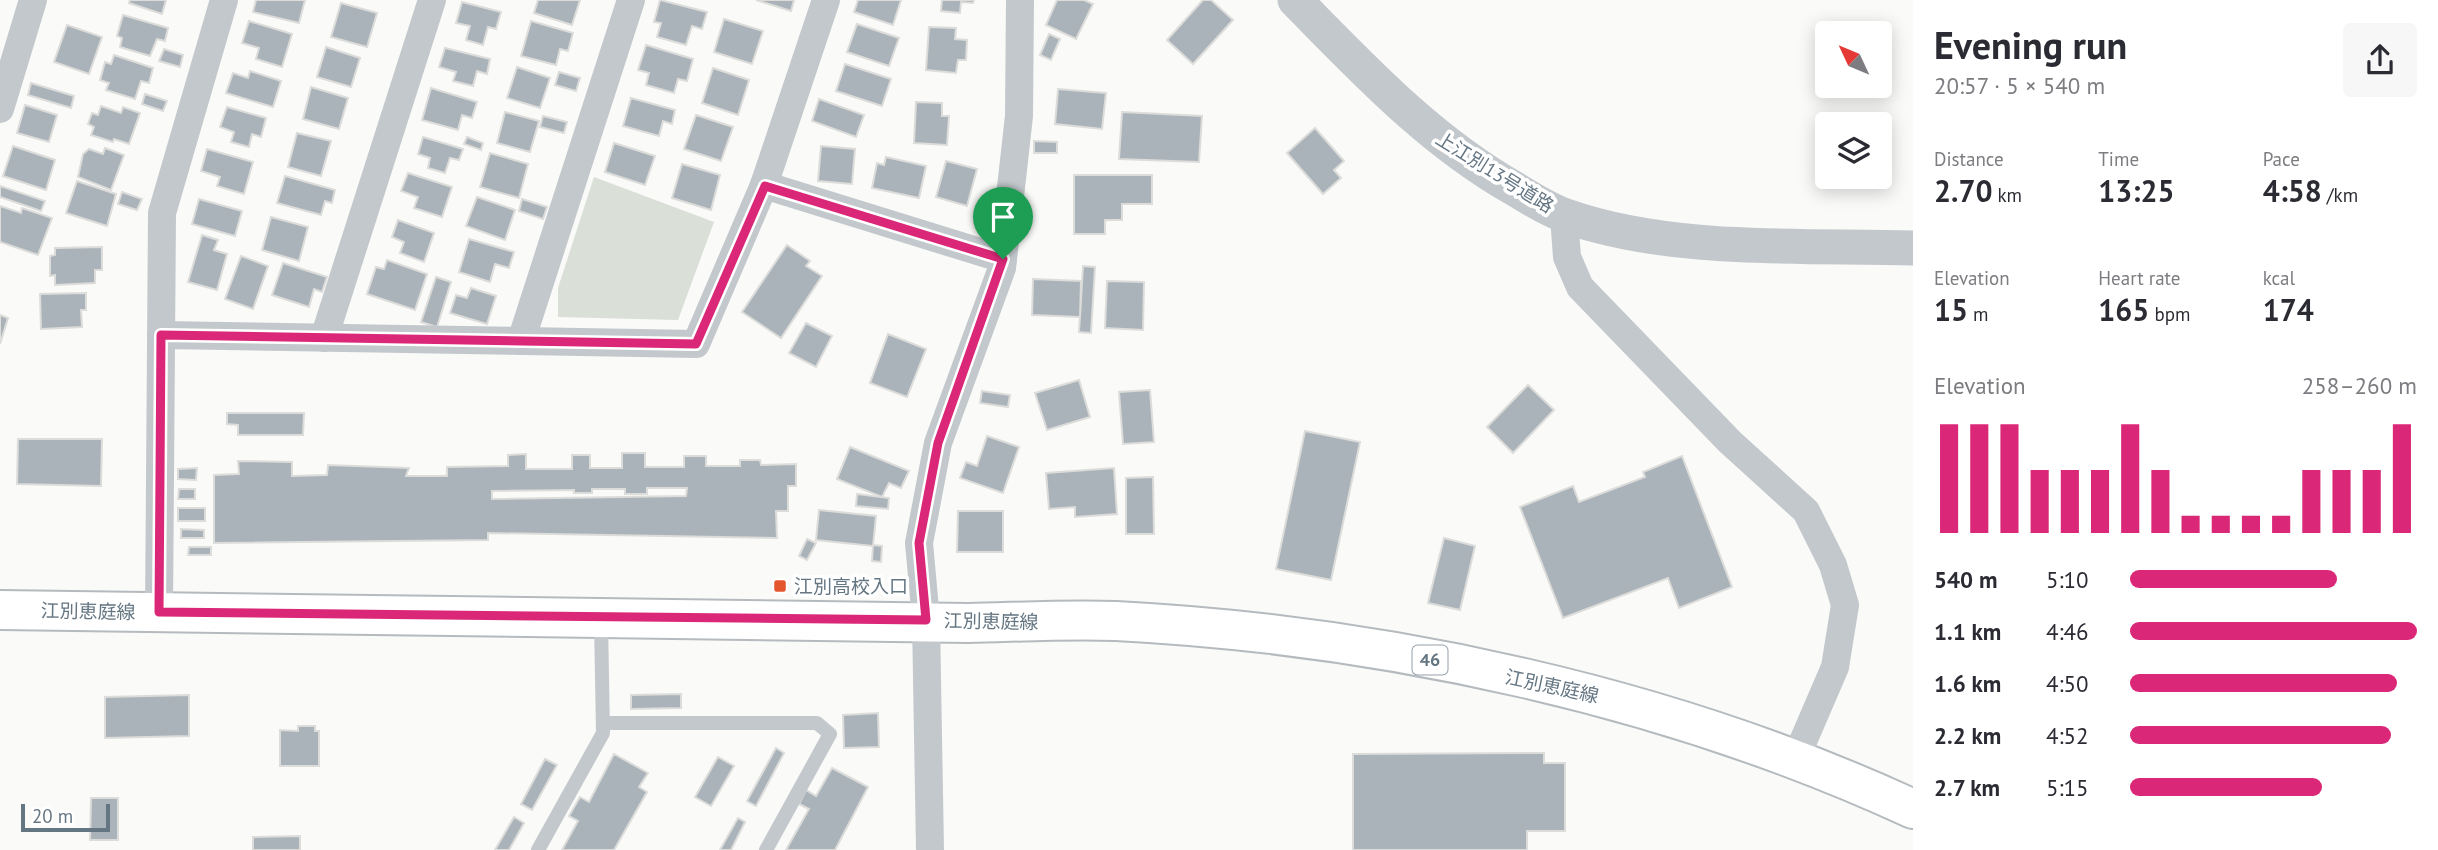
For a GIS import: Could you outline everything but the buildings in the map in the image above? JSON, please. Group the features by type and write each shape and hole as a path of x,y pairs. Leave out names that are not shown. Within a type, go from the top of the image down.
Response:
{"main road":[{"name":"江別恵庭線","path":"0,610 926,620 968,623 1114,621 1277,634 1457,665 1602,696 1795,760 1913,809"}],"street":[{"path":"0,109 33,0"},
{"path":"159,612 162,213 224,0"},
{"path":"324,338 432,0"},
{"path":"521,341 631,0"},
{"path":"161,335 696,344 765,186 826,0"},
{"path":"930,850 926,620 919,543 938,443 1003,259 1019,116 1020,0"},
{"name":"上江別13号道路","path":"1295,0 1383,89 1425,127 1507,185 1564,216 1627,232 1682,240 1913,248"},
{"path":"765,186 1003,259"},
{"path":"1564,216 1567,257 1580,287 1730,442 1806,511 1833,565 1845,605 1835,667 1795,760"}],"lane":[{"path":"538,850 603,733 601,616"},
{"path":"603,723 817,723 824,728 830,734 766,850"}],"shaded area":[{"path":"594,177 714,222 678,320 558,317 558,288"}],"place":[{"name":"江別高校入口","path":"780,586"}],"route":[{"path":"765,186 1003,259 938,443 919,543 926,620 159,612 161,335 696,344 765,186"}]}
